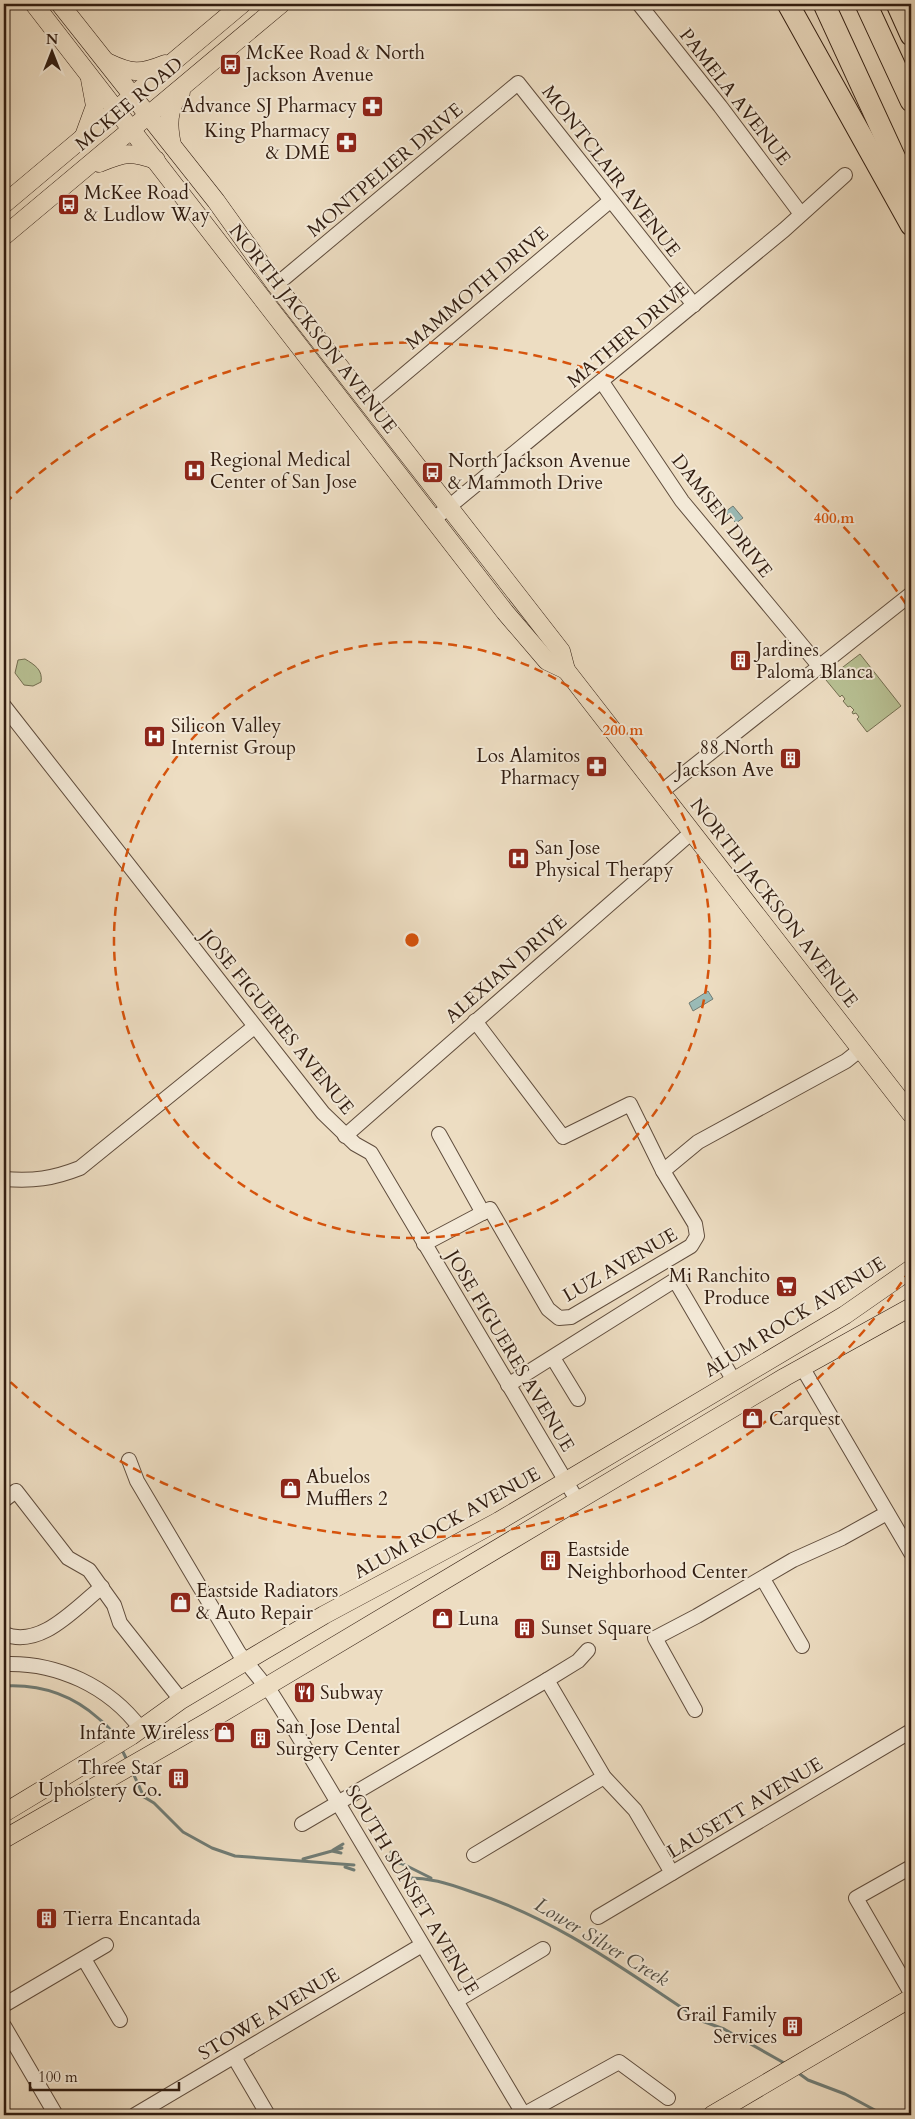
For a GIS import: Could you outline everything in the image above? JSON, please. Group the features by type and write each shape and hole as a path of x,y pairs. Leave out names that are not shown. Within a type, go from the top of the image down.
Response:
{"highway":[{"path":"824,4 911,194"},
{"path":"866,4 911,101"},
{"path":"898,4 911,35"},
{"path":"789,5 911,225"}],"main road":[{"name":"NORTH JACKSON AVENUE","path":"34,4 505,612 547,661 566,670"},
{"name":"NORTH JACKSON AVENUE","path":"60,4 216,201 293,308 561,651 566,670 911,1114"},
{"name":"MCKEE ROAD","path":"4,204 242,4"},
{"name":"MCKEE ROAD","path":"4,236 281,4"},
{"path":"104,60 130,71 143,72 180,58"},
{"path":"84,138 95,106 89,74"},
{"path":"173,148 168,129 170,112 176,98 191,80"},
{"path":"86,167 124,153 138,154 156,160"},
{"path":"256,290 268,291 284,305 293,308"},
{"name":"ALUM ROCK AVENUE","path":"4,1813 136,1733 181,1700 324,1615 498,1521 566,1481 844,1314 911,1269"},
{"path":"4,1838 802,1368 911,1307"},
{"path":"712,2115 911,1998"}],"street":[{"name":"PAMELA AVENUE","path":"639,4 720,106 801,214"},
{"name":"MONTCLAIR AVENUE","path":"518,83 694,305"},
{"name":"MONTPELIER DRIVE","path":"276,285 518,83"},
{"name":"MATHER DRIVE","path":"433,520 694,305 844,175"},
{"name":"MAMMOTH DRIVE","path":"368,404 610,200"},
{"name":"DAMSEN DRIVE","path":"602,382 682,500 820,668"},
{"path":"661,792 820,668 911,594"},
{"name":"JOSE FIGUERES AVENUE","path":"4,706 323,1113 345,1136 371,1153 577,1500"},
{"name":"ALEXIAN DRIVE","path":"345,1136 692,832"},
{"name":"LUZ AVENUE","path":"439,1134 483,1212 490,1209 548,1309 560,1318 571,1317 691,1246 697,1236 695,1224 663,1171 630,1104 563,1137 475,1021"},
{"path":"4,1179 54,1178 80,1168 254,1027"},
{"path":"663,1171 698,1142 846,1061 861,1049"},
{"path":"424,1244 483,1212"},
{"path":"508,1385 675,1280 734,1381"},
{"path":"553,1358 578,1399"},
{"path":"802,1368 911,1553"},
{"name":"SOUTH SUNSET AVENUE","path":"129,1460 137,1481 245,1662 265,1686 339,1804 524,2115"},
{"path":"4,1500 16,1491 68,1558 89,1570 114,1605 120,1623 181,1700"},
{"path":"695,1710 655,1638 763,1579 793,1560 842,1538 887,1513"},
{"path":"763,1579 802,1646"},
{"path":"4,1634 28,1636 44,1633 102,1587"},
{"path":"302,1824 339,1804 547,1680 578,1661 588,1650"},
{"path":"4,1664 25,1664 58,1671 92,1685 124,1708 136,1733"},
{"path":"547,1680 604,1778 634,1810 672,1873"},
{"name":"LAUSETT AVENUE","path":"598,1917 911,1731"},
{"path":"474,1855 604,1778"},
{"path":"911,1867 856,1898 911,1993"},
{"path":"4,2005 84,1959 106,1944"},
{"name":"STOWE AVENUE","path":"135,2115 422,1944"},
{"path":"456,2001 543,1949"},
{"path":"84,1959 120,2020"},
{"path":"4,2026 56,2115"},
{"path":"234,2057 268,2115"},
{"path":"524,2115 619,2062 668,2098"}],"green space":[{"path":"860,654 901,706 867,732 857,719 859,717 856,713 853,714 854,710 850,706 848,707 843,701 845,699 842,695 840,697 826,680"},
{"path":"25,659 35,666 41,674 41,682 33,686 24,685 15,673 18,660"}],"water":[{"path":"733,506 743,518 736,523 725,512"},
{"path":"708,991 713,999 693,1011 689,1003"}],"waterway":[{"name":"Lower Silver Creek","path":"4,1686 42,1689 66,1697 98,1718 110,1729 116,1738"},
{"name":"Lower Silver Creek","path":"121,1748 127,1760"},
{"name":"Lower Silver Creek","path":"133,1773 144,1797 154,1803 183,1832 212,1848 235,1856 354,1865"},
{"name":"Lower Silver Creek","path":"333,1850 343,1844"},
{"name":"Lower Silver Creek","path":"335,1850 342,1848"},
{"name":"Lower Silver Creek","path":"303,1859 332,1851 341,1853"},
{"name":"Lower Silver Creek","path":"391,1852 403,1864"},
{"name":"Lower Silver Creek","path":"390,1857 398,1861"},
{"name":"Lower Silver Creek","path":"389,1861 403,1864 431,1878"},
{"name":"Lower Silver Creek","path":"345,1867 354,1870"},
{"name":"Lower Silver Creek","path":"403,1874 412,1878"},
{"name":"Lower Silver Creek","path":"402,1878 446,1883 534,1917 592,1949 702,2021 724,2029 786,2064"},
{"name":"Lower Silver Creek","path":"797,2072 808,2080 845,2094 884,2115"}],"place":[{"name":"McKee Road & North Jackson Avenue","path":"230,64"},
{"name":"Advance SJ Pharmacy","path":"373,106"},
{"name":"King Pharmacy & DME","path":"346,142"},
{"name":"McKee Road & Ludlow Way","path":"68,204"},
{"name":"Regional Medical Center of San Jose","path":"194,471"},
{"name":"North Jackson Avenue & Mammoth Drive","path":"432,472"},
{"name":"Jardines Paloma Blanca","path":"740,661"},
{"name":"Silicon Valley Internist Group","path":"155,737"},
{"name":"88 North Jackson Ave","path":"790,759"},
{"name":"Los Alamitos Pharmacy","path":"596,767"},
{"name":"San Jose Physical Therapy","path":"519,859"},
{"name":"Mi Ranchito Produce","path":"786,1287"},
{"name":"Carquest","path":"753,1419"},
{"name":"Abuelos Mufflers 2","path":"290,1488"},
{"name":"Eastside Neighborhood Center","path":"551,1561"},
{"name":"Eastside Radiators & Auto Repair","path":"180,1602"},
{"name":"Luna","path":"442,1619"},
{"name":"Sunset Square","path":"525,1628"},
{"name":"Subway","path":"304,1693"},
{"name":"Infante Wireless","path":"225,1733"},
{"name":"San Jose Dental Surgery Center","path":"260,1738"},
{"name":"Three Star Upholstery Co.","path":"178,1779"},
{"name":"Tierra Encantada","path":"47,1919"},
{"name":"Grail Family Services","path":"793,2026"}]}
